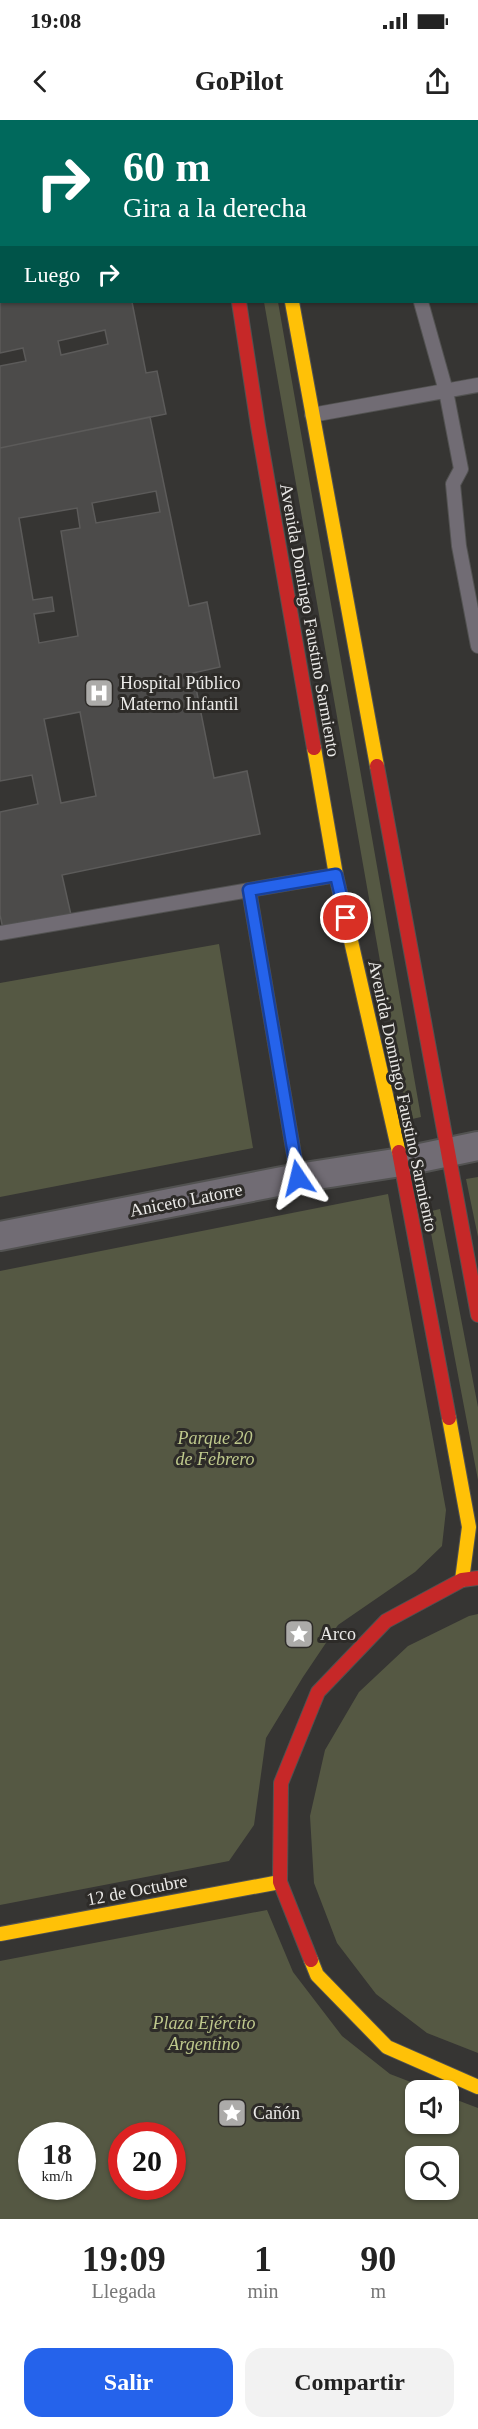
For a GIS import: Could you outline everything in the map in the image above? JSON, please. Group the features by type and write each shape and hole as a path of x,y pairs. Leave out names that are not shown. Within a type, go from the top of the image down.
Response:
{"main road":[{"name":"Avenida Domingo Faustino Sarmiento","path":"239,303 258,426 336,875 401,1162 469,1527 462,1580"},
{"name":"Avenida Domingo Faustino Sarmiento","path":"292,303 478,1315"},
{"path":"478,1578 462,1580 386,1621 318,1692 280,1783 280,1882 317,1975 387,2047 478,2087"},
{"name":"12 de Octubre","path":"0,1934 280,1882"}],"street":[{"name":"Aniceto Latorre","path":"0,1236 298,1178 401,1162 478,1146"}],"lane":[{"path":"421,303 446,391 461,469 453,484 459,546 478,646"},
{"path":"312,415 478,385"},
{"path":"0,933 336,875"},
{"path":"249,890 298,1178"}],"green space":[{"path":"264,303 278,303 421,1117 408,1120"},
{"path":"219,944 253,1148 0,1197 0,983"},
{"path":"478,1177 478,1237 466,1179"},
{"name":"Parque 20 de Febrero","path":"388,1194 446,1510 442,1546 415,1572 338,1625 266,1738 254,1825 229,1861 0,1905 0,1271"},
{"path":"440,1209 478,1407 478,1480 427,1212"},
{"path":"478,1614 478,2053 427,2033 376,1994 337,1943 314,1883 310,1816 325,1750 359,1692 408,1646 469,1616"},
{"name":"Plaza Ejército Argentino","path":"267,1910 293,1972 342,2036 390,2074 406,2080 405,2134 459,2134 459,2101 478,2108 478,2219 0,2219 0,1961"}],"building":[{"path":"0,303 132,303 146,373 157,371 166,414 0,448 0,366 26,361 23,348 0,353","holes":["105,330 108,344 61,355 58,341"]},
{"name":"Hospital Público Materno Infantil","path":"150,417 189,606 207,602 220,667 193,673 214,778 247,771 260,834 62,875 71,915 3,929 0,915 0,812 38,804 32,775 0,781 0,448","holes":["156,491 160,512 96,523 92,503","77,508 80,528 61,531 78,636 39,643 34,614 54,611 52,597 33,600 19,518","80,712 96,796 61,803 44,719"]}],"traffic: slow":[{"path":"292,303 377,766"},
{"path":"314,748 336,875 399,1152"},
{"path":"449,1418 469,1527 462,1580"},
{"path":"0,1934 280,1882"},
{"path":"311,1960 317,1975 387,2047 478,2087"}],"traffic: jam":[{"path":"239,303 258,426 314,748"},
{"path":"377,766 478,1315"},
{"path":"399,1152 449,1418"},
{"path":"311,1960 280,1882 281,1783 318,1692 386,1621 462,1580 478,1578"}],"place":[{"name":"Hospital Público Materno Infantil","path":"99,693"},
{"name":"Arco","path":"299,1634"},
{"name":"Cañón","path":"232,2113"}],"route":[{"path":"298,1178 249,890 336,875 346,918"}]}
